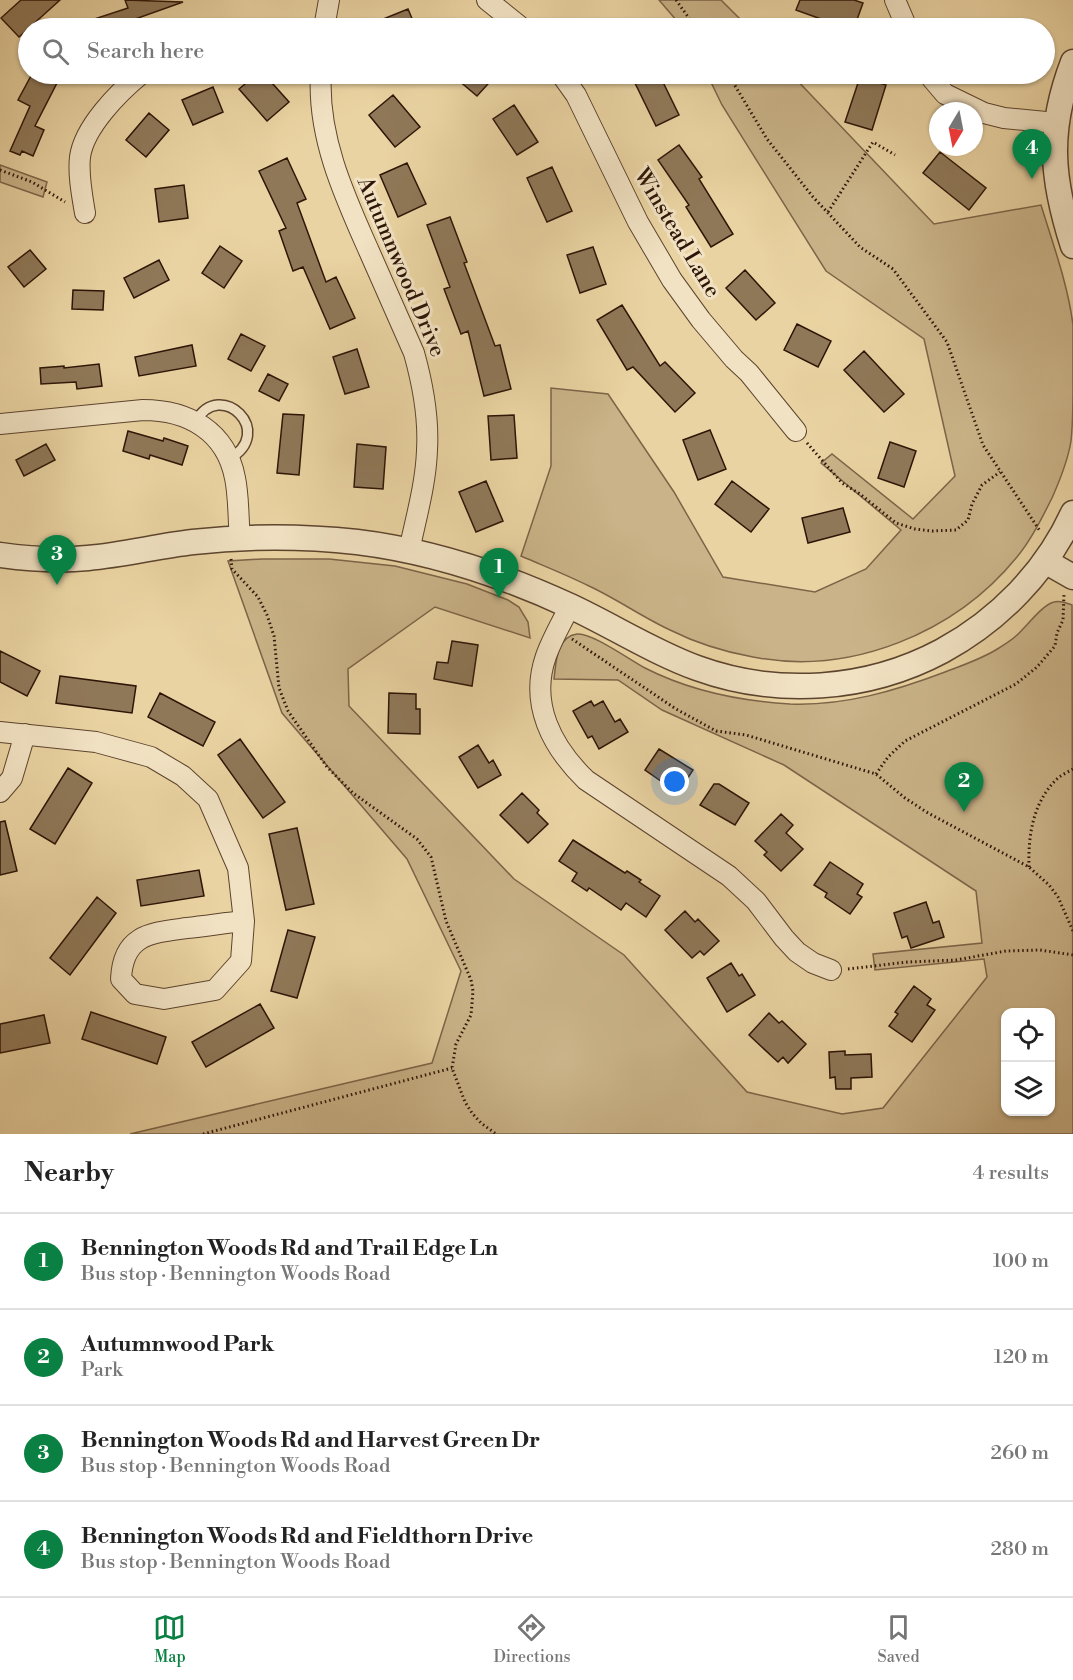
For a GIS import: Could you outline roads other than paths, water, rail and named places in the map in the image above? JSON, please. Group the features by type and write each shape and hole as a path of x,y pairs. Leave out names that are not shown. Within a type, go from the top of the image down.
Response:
{"street":[{"path":"326,18 330,0"},
{"path":"487,0 510,18"},
{"path":"895,0 903,18"},
{"path":"1073,62 1058,106 1054,146 1060,205 1073,246"},
{"path":"85,213 80,179 80,156 84,143 103,112 129,84"},
{"name":"Autumnwood Drive","path":"321,84 327,139 337,175 414,353 422,382 427,416 428,450 409,551"},
{"name":"Winstead Lane","path":"568,84 576,95 638,222 672,280 701,320 749,373 796,431"},
{"path":"936,84 945,94 984,113 1004,118 1056,123"},
{"path":"0,424 143,410 163,410 196,421 212,434 229,459 235,478 235,539"},
{"path":"0,555 47,559 87,558 192,542 235,539 306,538 358,542 462,564 519,584 570,606 655,650 696,668 726,677 771,685 828,685 894,672 926,659 958,642 987,622 1010,601 1045,561 1059,541 1073,513"},
{"path":"1045,561 1068,587"},
{"path":"570,606 546,657 540,681 541,702 546,725 555,745 569,764 586,780 729,876 756,901 797,952 813,963 831,970"},
{"path":"0,732 96,742 151,757 183,776 208,799 238,868 244,921 241,961 215,990 164,999 135,994 121,979 122,962 134,944 150,933 244,921"},
{"path":"0,792 12,778 25,734"}],"lane":[{"path":"196,421 207,409 217,405 232,407 240,413 246,423 248,434 245,445 238,454 229,459"}],"place":[{"name":"Bennington Woods Rd and Fieldthorn Drive","path":"1032,179"},
{"name":"Bennington Woods Rd and Harvest Green Dr","path":"57,585"},
{"name":"Bennington Woods Rd and Trail Edge Ln","path":"499,598"},
{"name":"Autumnwood Park","path":"964,812"}]}
